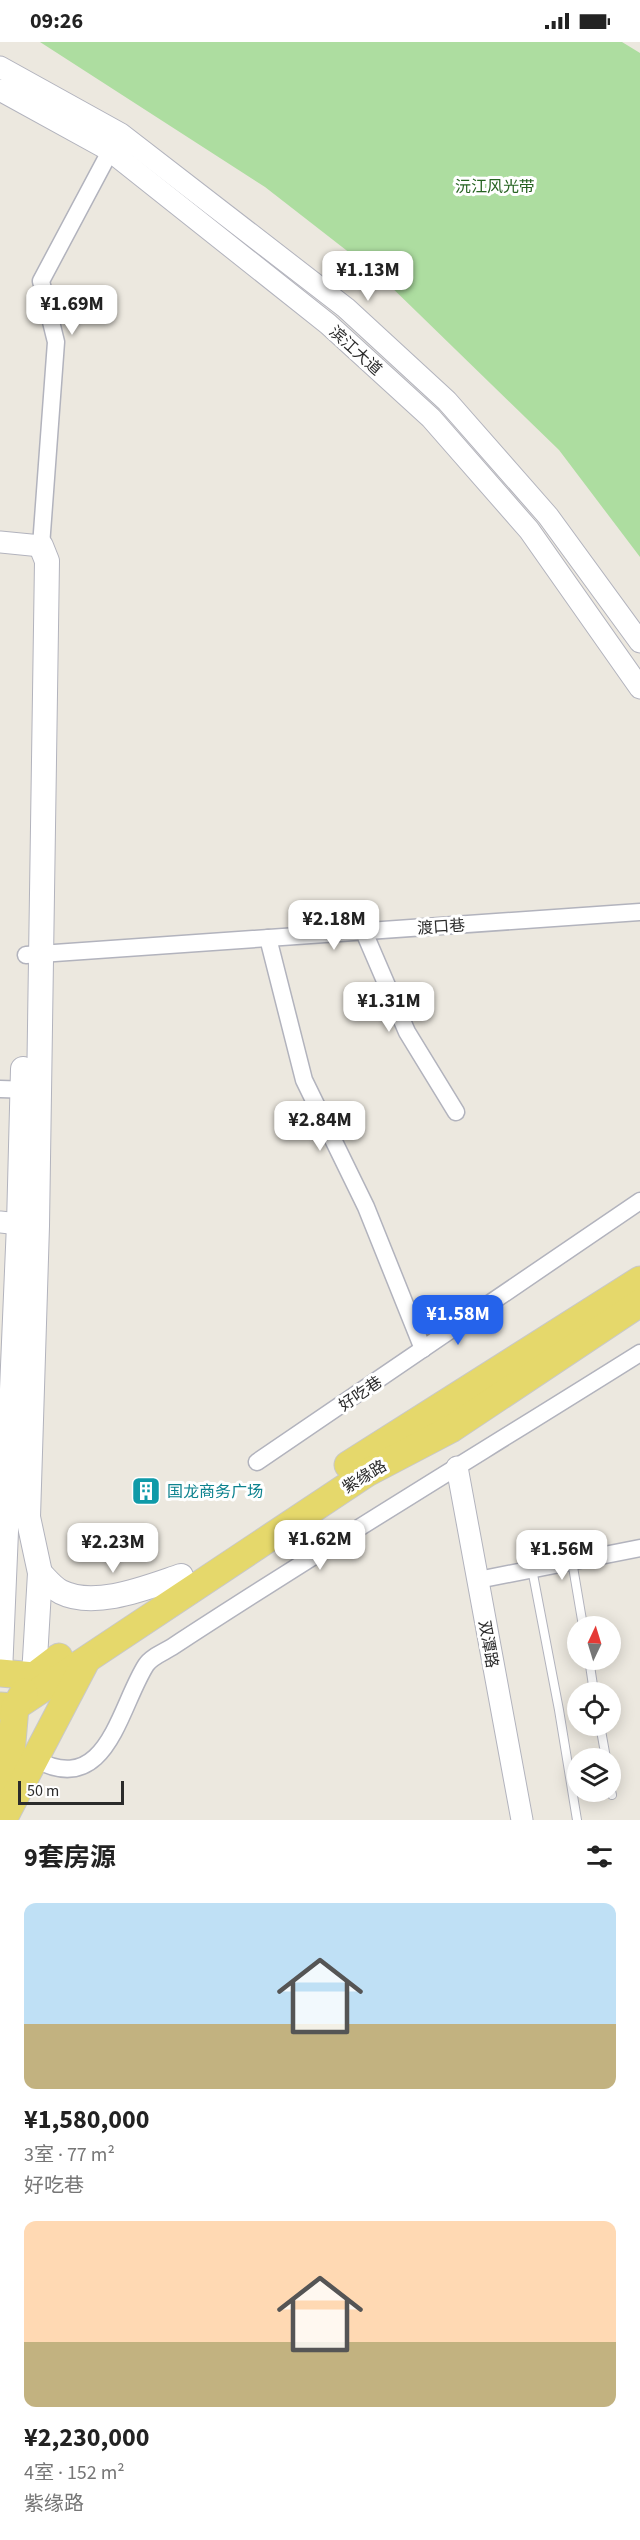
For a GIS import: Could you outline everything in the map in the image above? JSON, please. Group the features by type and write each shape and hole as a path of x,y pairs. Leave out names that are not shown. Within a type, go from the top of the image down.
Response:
{"main road":[{"path":"34,1676 0,1673 9,1223 33,955 35,560 41,546"},
{"path":"6,1817 8,1706 34,1676 40,1573 28,1517 20,1090"},
{"name":"紫缘路","path":"34,1676 368,1452 640,1280"},
{"name":"紫缘路","path":"8,1706 88,1658 367,1473 451,1429 640,1303"},
{"path":"40,1573 59,1592 75,1597 105,1597 138,1590 181,1576"},
{"path":"6,1817 88,1658"}],"street":[{"name":"滨江大道","path":"0,67 115,142 346,308 447,401 548,516 640,642"},
{"name":"滨江大道","path":"0,90 115,142 328,324 430,418 529,530 640,688"},
{"path":"0,542 41,546 56,342 41,281 115,142"},
{"name":"渡口巷","path":"33,955 640,912"},
{"path":"364,932 407,1032 456,1112"},
{"path":"268,938 304,1080 366,1206 423,1349"},
{"name":"好吃巷","path":"257,1462 640,1201"},
{"path":"35,1759 52,1768 82,1766 103,1751 147,1663 309,1557 640,1353"},
{"name":"双潭路","path":"457,1467 522,1820"},
{"path":"478,1580 640,1548"}],"lane":[{"path":"572,1561 581,1616"},
{"path":"532,1569 577,1820"}],"green space":[{"name":"沅江风光带","path":"40,42 622,42 640,53 640,557 559,450 382,278 265,187"}],"place":[{"name":"国龙商务广场","path":"146,1491"}]}
